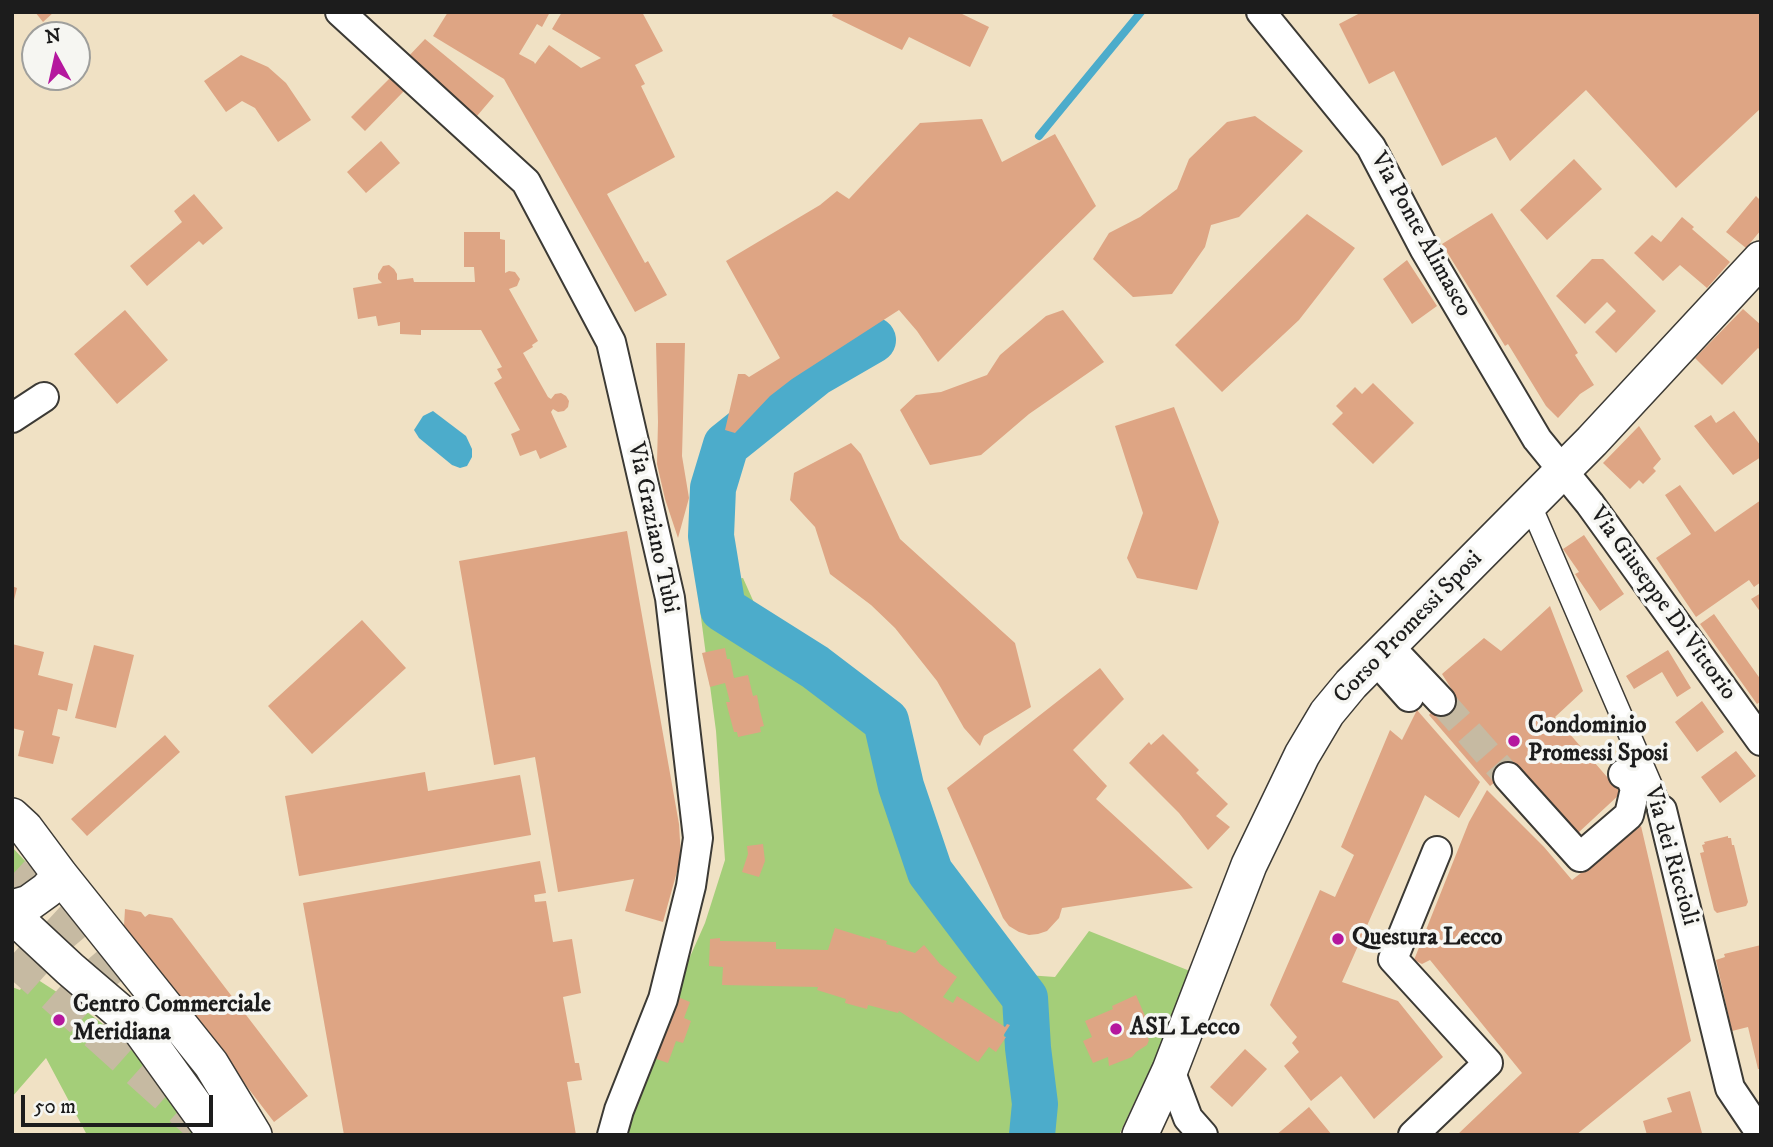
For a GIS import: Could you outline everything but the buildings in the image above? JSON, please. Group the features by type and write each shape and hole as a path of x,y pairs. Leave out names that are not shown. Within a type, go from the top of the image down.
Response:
{"street":[{"name":"Via Graziano Tubi","path":"340,12 526,182 611,342 670,598 698,838 691,886 663,999 612,1135"},
{"name":"Via Ponte Alimasco","path":"1261,12 1371,147 1424,248 1537,439 1561,470"},
{"name":"Corso Promessi Sposi","path":"1140,1135 1170,1070 1249,865 1302,755 1327,713 1382,653 1592,441 1761,259"},
{"path":"12,418 44,397"},
{"name":"Via Giuseppe Di Vittorio","path":"1561,470 1590,504 1761,741"},
{"name":"Via dei Riccioli","path":"1530,503 1662,810 1730,1088 1761,1134"},
{"path":"1382,653 1409,697"},
{"path":"1382,653 1441,701"},
{"path":"1508,776 1580,858 1629,815 1635,789 1630,777 1623,774"},
{"path":"12,816 25,828 211,1065 254,1135"},
{"path":"1413,1135 1488,1063 1393,960 1437,851"},
{"path":"12,908 29,903 47,890 60,875"},
{"path":"12,915 139,1028 216,1135"},
{"path":"1170,1070 1188,1118 1203,1135"}],"green space":[{"path":"743,578 764,625 879,700 900,727 904,741 901,786 930,872 977,935 1027,975 1055,977 1089,931 1195,973 1119,1135 616,1135 705,923 725,860 716,731 700,610 707,582"},
{"path":"12,847 26,862 27,875 20,886 12,889"},
{"name":"Centro Commerciale Meridiana","path":"29,974 111,1030 144,1062 198,1135 87,1135 46,1058 12,1097 12,987 20,990"}],"water":[{"path":"433,411 466,436 472,449 472,457 467,466 460,468 452,465 419,438 414,430 423,416"}],"waterway":[{"path":"1039,136 1141,12"},
{"path":"873,340 816,373 726,445 713,488 711,536 723,609 815,667 886,721 901,786 930,872 1025,998 1035,1104 1032,1135"}],"tunnel":[{"path":"1441,701 1508,777"},
{"path":"12,875 67,926 153,1027"},
{"path":"12,955 199,1122"}],"place":[{"name":"Condominio Promessi Sposi","path":"1514,741"},
{"name":"Questura Lecco","path":"1338,939"},
{"name":"Centro Commerciale Meridiana","path":"59,1020"},
{"name":"ASL Lecco","path":"1116,1029"}]}
